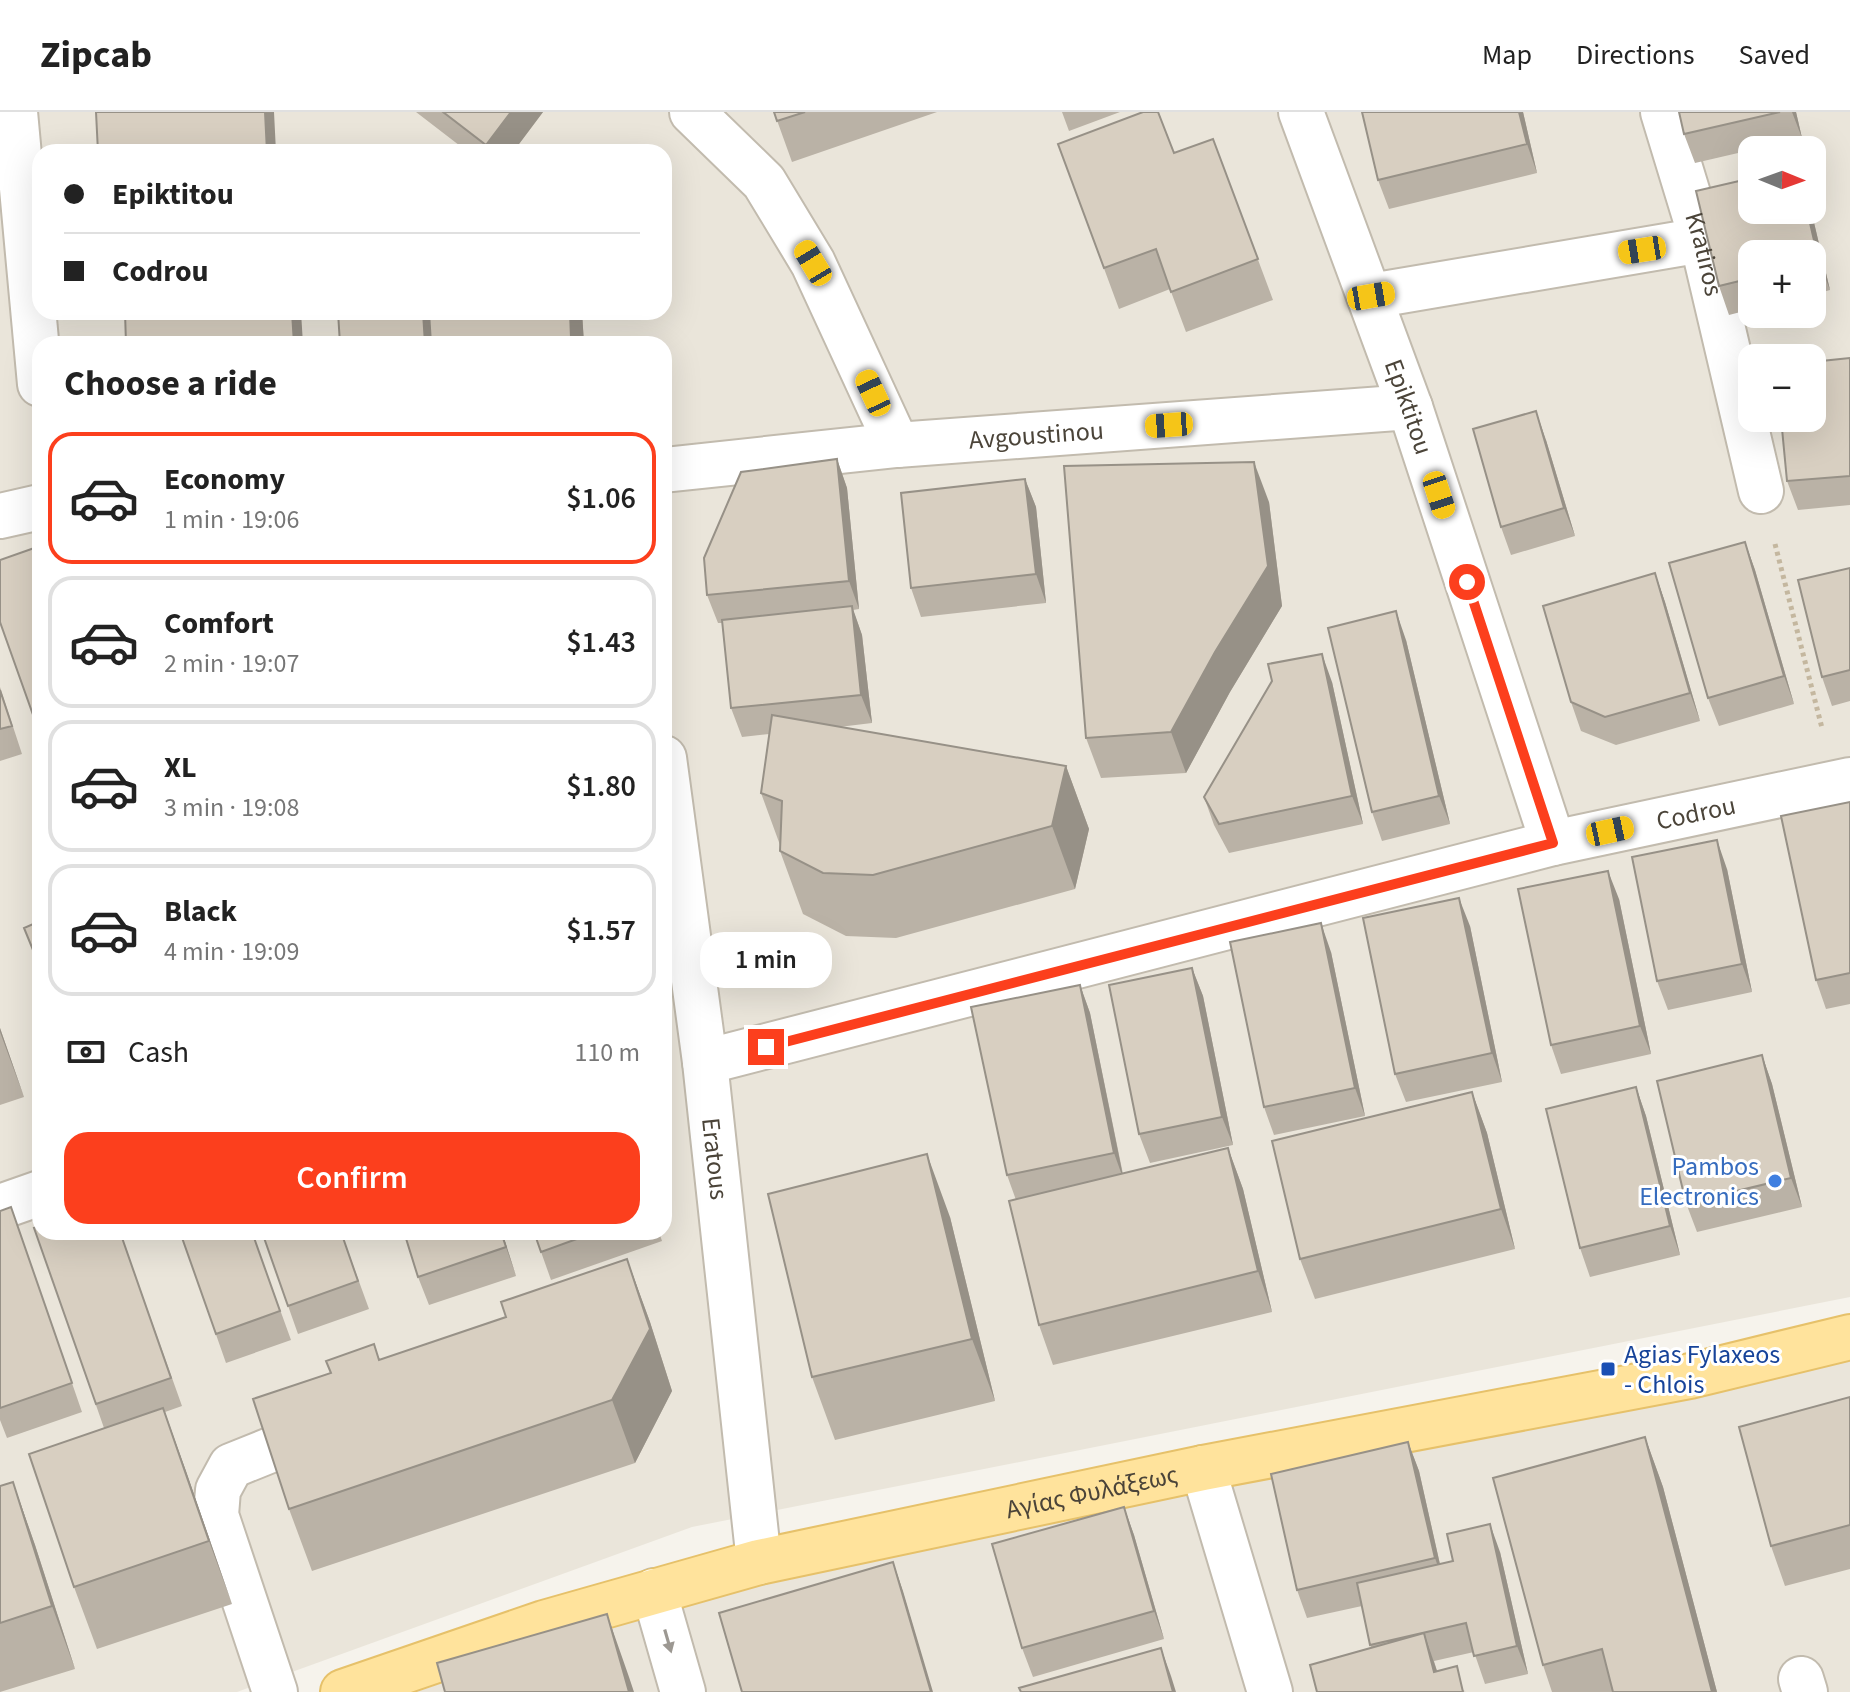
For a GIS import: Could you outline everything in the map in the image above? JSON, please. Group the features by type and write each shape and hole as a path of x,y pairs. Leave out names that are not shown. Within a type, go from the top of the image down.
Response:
{"main road":[{"name":"Αγίας Φυλάξεως","path":"343,1692 544,1623 759,1562 1203,1468 1690,1376 1850,1337"}],"street":[{"path":"15,112 32,297"},
{"path":"692,112 764,182 813,263 897,445"},
{"name":"Epiktitou","path":"1301,112 1410,407 1553,843"},
{"name":"Kratiros","path":"1663,112 1702,240 1761,491"},
{"path":"1371,296 1702,240"},
{"name":"Avgoustinou","path":"672,469 897,445 1410,407"},
{"path":"0,516 32,509"},
{"name":"Codrou","path":"705,1062 1553,843 1843,782"},
{"name":"Eratous","path":"672,877 678,966 705,1062 759,1562"},
{"path":"0,1207 32,1196"},
{"path":"275,1692 216,1515 218,1490 231,1466 360,1414"},
{"path":"1203,1468 1270,1692"},
{"path":"654,1591 683,1692"}],"path":[{"path":"1761,491 1843,782"}],"shaded area":[{"path":"0,112 1850,112 1850,1297 692,1527 237,1692 0,1692"},
{"path":"1850,1352 1850,1692 417,1692 685,1595"}],"building":[{"path":"96,112 265,112 267,144 98,144"},
{"path":"443,112 511,112 485,144"},
{"path":"774,112 805,112 777,121"},
{"path":"1143,112 1158,112 1174,153 1213,139 1258,259 1171,292 1156,249 1104,268 1058,144"},
{"path":"1362,112 1519,112 1527,144 1378,180"},
{"path":"1679,112 1780,112 1684,134"},
{"path":"1738,181 1738,224 1810,224 1814,240 1738,240 1738,281 1719,286 1696,191"},
{"path":"125,320 292,320 294,336 126,336"},
{"path":"338,320 424,320 424,336 340,336"},
{"path":"430,320 570,320 571,336 430,336"},
{"path":"1850,358 1850,476 1787,481 1782,432 1826,432 1826,361"},
{"path":"1536,411 1564,508 1501,527 1473,429"},
{"path":"837,459 849,581 707,595 704,558 741,472"},
{"path":"1254,462 1268,566 1171,732 1086,738 1064,466"},
{"path":"1025,479 1036,574 911,588 901,493"},
{"path":"1745,542 1784,676 1708,698 1669,563"},
{"path":"32,549 32,712 0,622 0,560"},
{"path":"1850,568 1850,670 1822,677 1798,580"},
{"path":"1655,573 1690,693 1605,717 1571,702 1543,606"},
{"path":"852,606 861,695 731,708 722,620"},
{"path":"1396,611 1439,796 1372,812 1328,628"},
{"path":"1322,654 1352,796 1219,824 1204,797 1272,681 1268,664"},
{"path":"0,690 12,726 0,729"},
{"path":"772,715 1066,766 1052,826 873,875 823,873 780,851 782,801 761,793"},
{"path":"1850,802 1850,973 1816,980 1781,816"},
{"path":"1717,840 1742,964 1657,981 1632,857"},
{"path":"1608,871 1640,1026 1551,1045 1518,889"},
{"path":"1459,898 1492,1053 1395,1074 1363,918"},
{"path":"1321,923 1355,1088 1264,1107 1230,942"},
{"path":"32,924 32,948 24,928"},
{"path":"1192,968 1222,1117 1139,1134 1109,985"},
{"path":"1080,985 1114,1153 1007,1175 971,1007"},
{"path":"1762,1055 1791,1178 1686,1203 1657,1081"},
{"path":"1636,1087 1670,1226 1580,1248 1546,1109"},
{"path":"1472,1092 1501,1209 1300,1259 1272,1141"},
{"path":"1228,1148 1258,1271 1039,1325 1009,1201"},
{"path":"927,1154 972,1339 812,1377 768,1194"},
{"path":"11,1207 72,1383 0,1408 0,1211"},
{"path":"38,1240 123,1240 171,1378 96,1404"},
{"path":"183,1240 255,1240 280,1311 216,1334"},
{"path":"265,1240 344,1240 358,1281 288,1306"},
{"path":"406,1240 504,1240 506,1247 418,1277"},
{"path":"537,1240 574,1240 541,1252"},
{"path":"627,1259 650,1329 612,1400 289,1509 253,1399 331,1373 326,1361 374,1344 379,1360 506,1317 501,1302"},
{"path":"1850,1397 1850,1525 1771,1546 1739,1427"},
{"path":"163,1408 209,1541 74,1587 29,1454"},
{"path":"1645,1437 1712,1692 1613,1692 1602,1649 1543,1665 1493,1478"},
{"path":"1408,1442 1435,1558 1297,1590 1271,1474"},
{"path":"13,1482 52,1606 0,1623 0,1486"},
{"path":"1124,1507 1154,1611 1022,1648 992,1544"},
{"path":"1490,1524 1517,1646 1474,1656 1466,1623 1370,1645 1357,1583 1453,1561 1447,1534"},
{"path":"893,1562 931,1692 742,1692 719,1613"},
{"path":"607,1614 629,1692 445,1692 437,1663"},
{"path":"1424,1633 1434,1672 1457,1666 1463,1692 1317,1692 1310,1665"},
{"path":"1161,1648 1173,1692 1021,1692 1019,1688"}],"place":[{"name":"Pambos Electronics","path":"1775,1181"},
{"name":"Agias Fylaxeos - Chlois","path":"1608,1369"}],"route":[{"path":"766,1047 1553,843 1467,582"}]}
